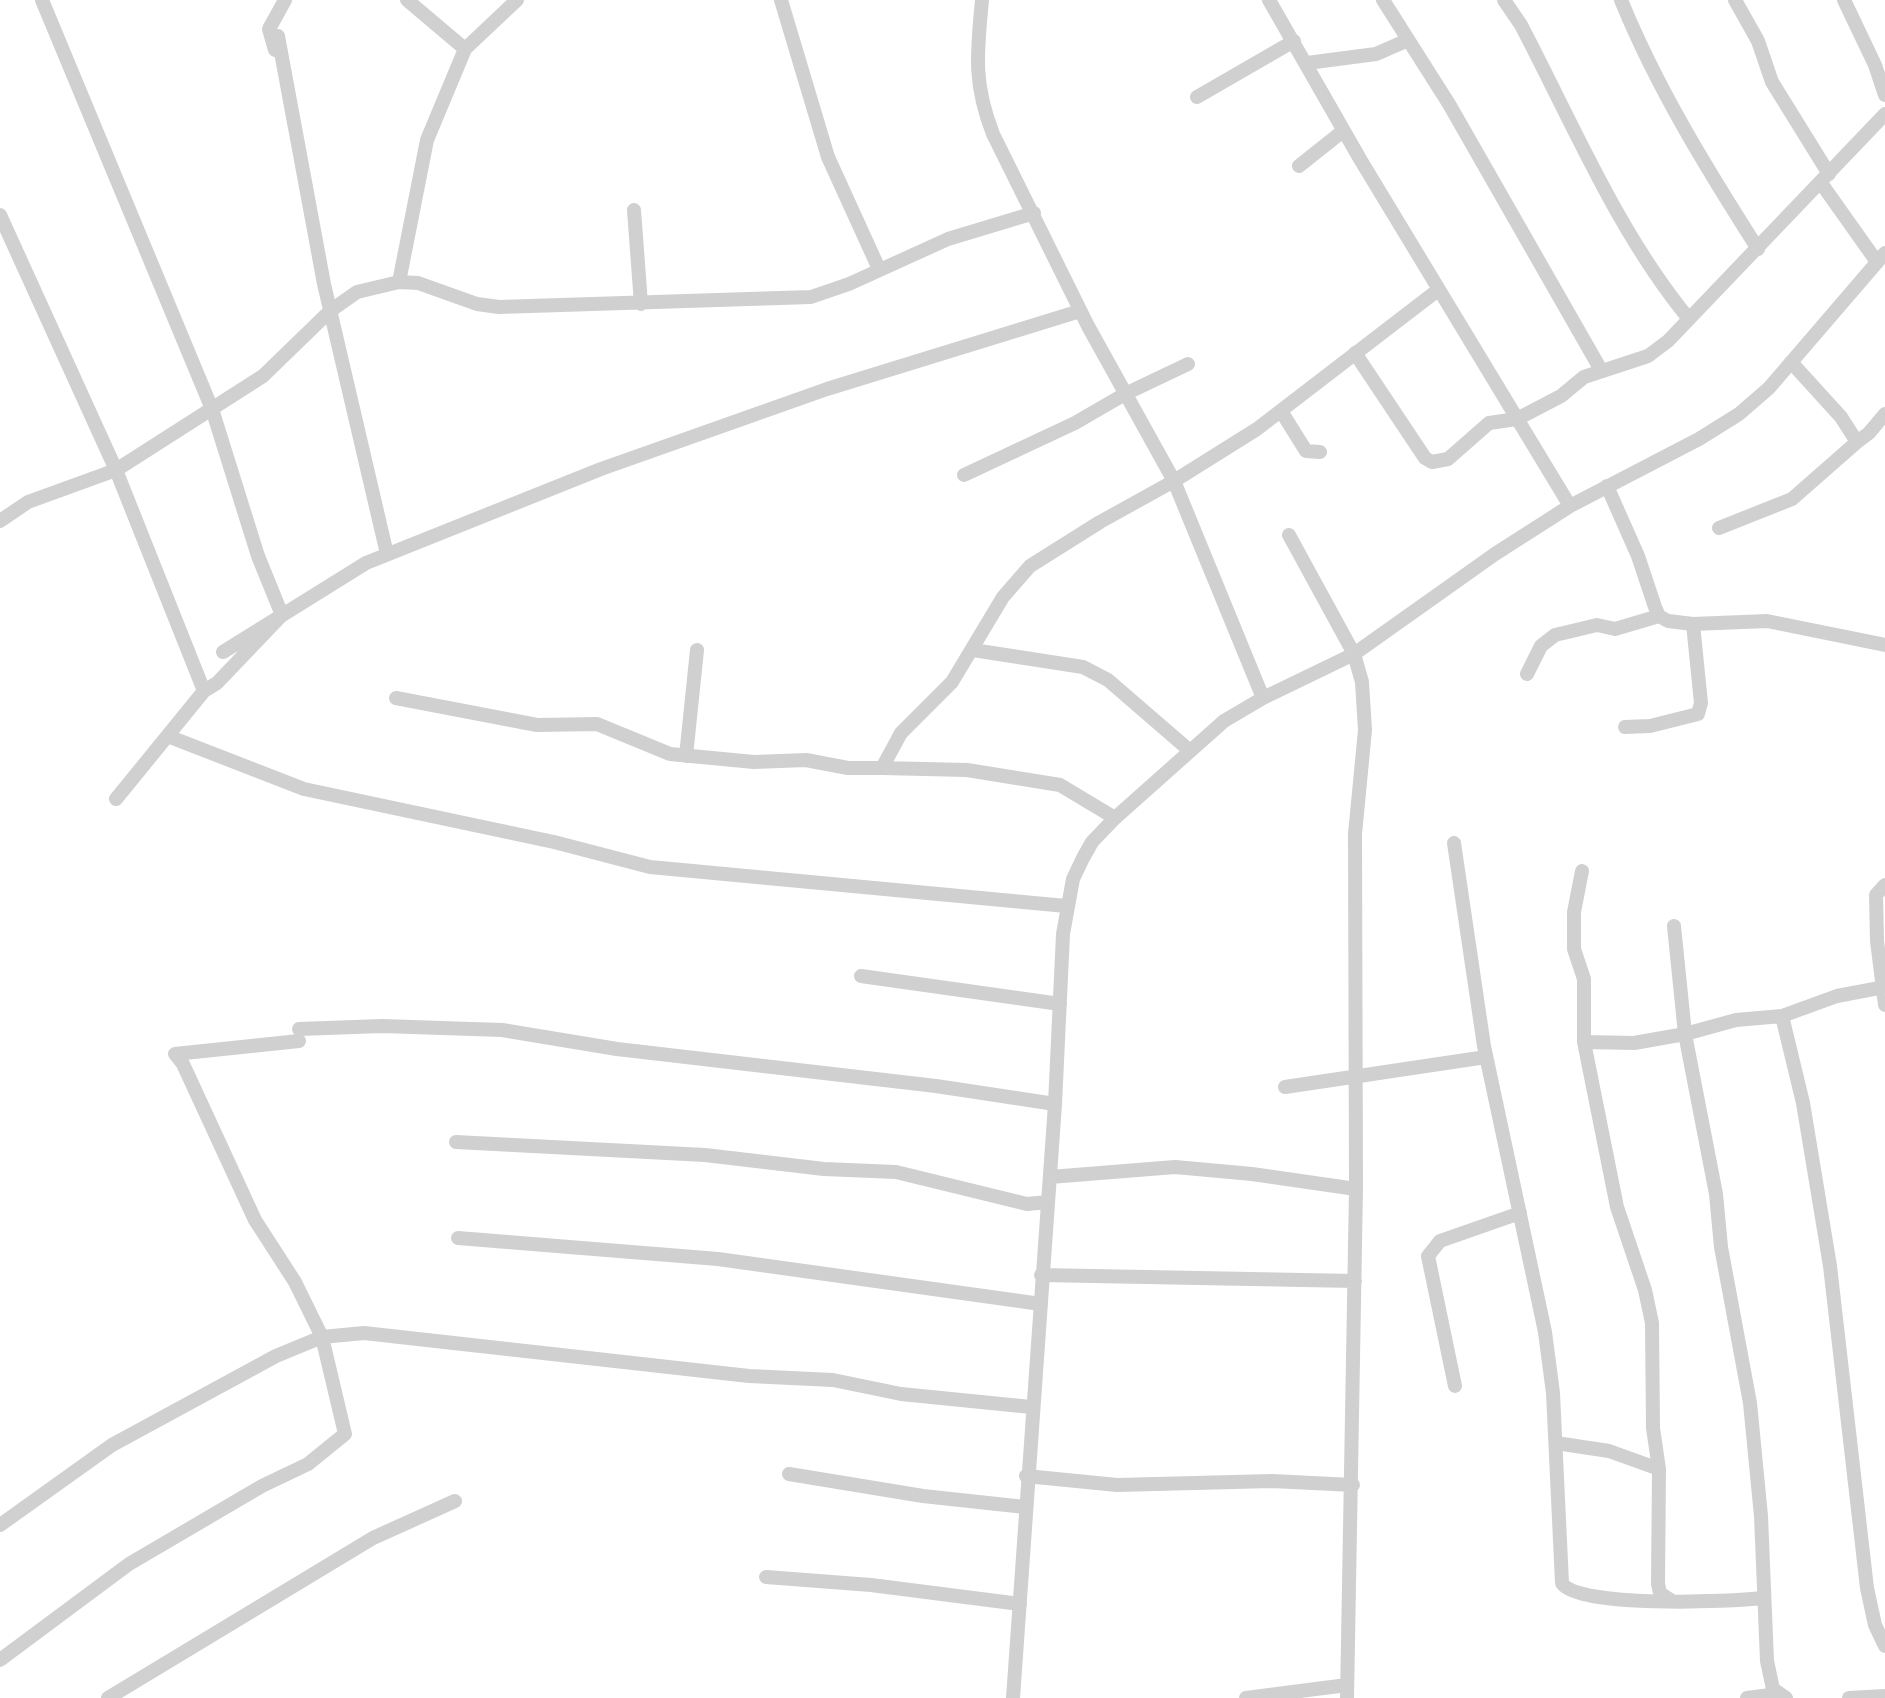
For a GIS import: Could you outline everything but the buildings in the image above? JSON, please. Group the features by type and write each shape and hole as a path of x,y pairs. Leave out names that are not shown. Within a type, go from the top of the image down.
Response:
{"street":[{"path":"42,0 212,409 258,556 282,615 218,683 204,691 170,737 116,799"},
{"path":"278,36 288,102 269,29 285,0"},
{"path":"407,0 465,49"},
{"path":"399,282 426,140 465,49 517,0"},
{"path":"781,0 828,157 880,269"},
{"path":"982,0 976,66 981,102 993,134 1080,311 1174,481 1263,698"},
{"path":"1269,0 1307,63 1343,131 1570,506"},
{"path":"1383,0 1456,116 1601,370"},
{"path":"1504,0 1521,25 1636,246 1660,284 1689,319"},
{"path":"1621,0 1636,36 1702,161 1758,249"},
{"path":"1013,1698 1031,1407 1055,1104 1066,906 1073,879 1092,842 1115,818 1189,750 1224,722 1263,698 1354,654 1495,554 1570,506 1699,439 1739,414 1769,388 1881,257 1825,179 1772,82 1758,41 1735,0"},
{"path":"1844,0 1875,65 1885,95"},
{"path":"278,36 295,128"},
{"path":"278,36 330,311 387,554"},
{"path":"1197,97 1294,40"},
{"path":"1307,63 1377,54 1408,40"},
{"path":"1355,353 1425,458 1432,462 1448,459 1489,423 1517,419 1561,396 1584,377 1648,356 1758,249 1885,114"},
{"path":"1299,166 1343,131"},
{"path":"634,210 641,304"},
{"path":"0,521 28,502 116,470 212,409 263,376 330,311 357,292 399,282 418,283 477,304 499,307 811,297 849,284 948,239 1034,213"},
{"path":"0,215 116,470 204,691"},
{"path":"882,768 901,733 952,682 1003,597 1030,566 1257,429 1438,290"},
{"path":"223,652 366,563 387,554 601,469 814,393 1080,311"},
{"path":"1791,362 1841,417 1857,442"},
{"path":"964,475 1075,424 1125,394 1188,364"},
{"path":"1281,411 1306,450 1320,452"},
{"path":"1719,528 1792,499 1869,433 1885,414"},
{"path":"1606,486 1638,556 1659,616"},
{"path":"1246,1698 1347,1692 1353,1485 1356,1189 1355,834 1365,730 1362,682 1354,654 1289,535"},
{"path":"1527,674 1541,646 1555,635 1597,625 1615,629 1659,616 1678,624 1767,621 1885,645"},
{"path":"1625,727 1650,726 1698,714 1701,703 1693,624"},
{"path":"686,756 697,650"},
{"path":"973,650 1083,667 1108,680 1189,750"},
{"path":"396,698 537,725 597,724 661,752 686,756 754,762 806,760 848,768 967,771 1060,785 1115,818"},
{"path":"170,737 304,789 554,842 650,867 1066,906"},
{"path":"1454,843 1486,1057 1520,1213 1553,1393 1562,1583 1566,1590 1584,1596 1715,1604 1763,1598"},
{"path":"1582,871 1574,912 1574,949 1584,979 1584,1042 1617,1207 1646,1290 1651,1323 1653,1428 1659,1469 1658,1584 1660,1593 1672,1601"},
{"path":"1885,885 1876,895 1885,1005"},
{"path":"1674,926 1685,1034 1716,1194 1721,1247 1750,1403 1761,1516 1767,1661 1770,1678 1782,1696"},
{"path":"862,976 1060,1004"},
{"path":"1584,1042 1634,1043 1685,1034 1736,1020 1782,1016 1837,996 1883,988"},
{"path":"1782,1016 1803,1102 1830,1266 1867,1588 1875,1625 1885,1646"},
{"path":"0,1660 129,1564 262,1486 308,1464 345,1434 322,1337 295,1282 255,1220 183,1064 175,1054 299,1035 382,1026 502,1030 617,1049 936,1086 1055,1104"},
{"path":"1284,1087 1486,1057"},
{"path":"456,1142 705,1155 824,1169 896,1172 1027,1204 1048,1202"},
{"path":"1050,1177 1175,1167 1252,1174 1356,1189"},
{"path":"1455,1386 1428,1256 1440,1241 1520,1213"},
{"path":"458,1238 718,1259 1041,1304"},
{"path":"1041,1275 1355,1281"},
{"path":"0,1525 112,1445 276,1356 322,1337 364,1333 749,1376 833,1380 901,1394 1031,1407"},
{"path":"1556,1443 1609,1451 1659,1469"},
{"path":"789,1474 922,1496 1025,1507"},
{"path":"1027,1476 1117,1485 1272,1481 1353,1485"},
{"path":"108,1698 373,1538 455,1501"},
{"path":"766,1577 871,1585 1020,1604"},
{"path":"1747,1698 1782,1696"},
{"path":"1849,1698 1885,1696"}]}
